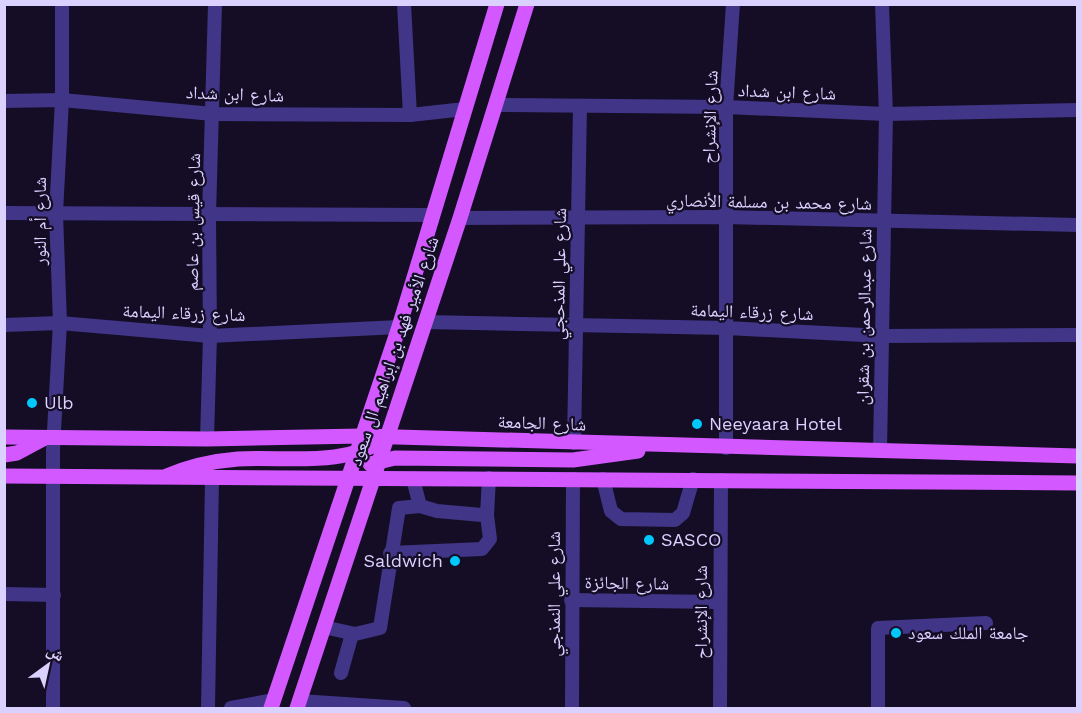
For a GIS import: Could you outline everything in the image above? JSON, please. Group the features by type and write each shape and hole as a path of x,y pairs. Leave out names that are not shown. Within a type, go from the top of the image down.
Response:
{"main road":[{"name":"شارع الأمير فهد بن إبراهيم ال سعود","path":"272,704 399,327 498,4"},
{"name":"شارع الأمير فهد بن إبراهيم ال سعود","path":"298,705 377,461 460,218 527,4"},
{"name":"شارع الجامعة","path":"4,437 207,439 362,436 726,448 1077,456"},
{"path":"4,455 17,453 49,438"},
{"path":"161,479 186,469 226,460 336,457 357,453 386,438"},
{"path":"348,478 377,461 395,458 573,460 607,457 656,446"},
{"path":"4,476 212,480 489,478 1077,483"}],"street":[{"name":"شارع أم النور","path":"55,477 49,438 60,323 56,213 62,100 62,4"},
{"name":"شارع قيس بن عاصم","path":"207,439 210,336 209,215 215,4"},
{"path":"404,4 410,115"},
{"name":"شارع الإنشراح","path":"726,448 726,107 733,4"},
{"name":"شارع عبدالرحمن بن شقران","path":"880,451 886,114 882,4"},
{"name":"شارع ابن شداد","path":"4,100 62,100 213,114 410,115 465,109"},
{"name":"شارع ابن شداد","path":"496,105 726,107 886,114 1077,110"},
{"name":"شارع علي المذحجي","path":"574,443 580,106"},
{"path":"4,213 432,215"},
{"name":"شارع محمد بن مسلمة الأنصاري","path":"460,218 726,217 1077,225"},
{"name":"شارع زرقاء اليمامة","path":"425,322 727,328 883,336 1077,335"},
{"name":"شارع زرقاء اليمامة","path":"4,325 60,323 210,336 399,327"},
{"path":"53,708 55,477"},
{"path":"390,553 482,549 490,539 487,515 489,478"},
{"path":"413,479 420,506"},
{"name":"شارع علي النمذجي","path":"572,708 573,479"},
{"path":"603,479 611,511 621,519 675,520 683,513 693,480"},
{"path":"208,708 212,480"},
{"name":"شارع الإنشراح","path":"720,708 718,602 721,480"},
{"path":"324,627 352,634 365,634 380,628 390,553 399,508 420,506 437,511 487,515"},
{"path":"4,594 54,595"},
{"name":"شارع الجائزة","path":"571,600 718,602"},
{"path":"878,708 878,628 986,623"},
{"path":"341,673 352,634"},
{"path":"231,708 272,704"},
{"path":"298,705 404,708"}],"place":[{"name":"Ulb","path":"32,403"},
{"name":"Neeyaara Hotel","path":"697,424"},
{"name":"SASCO","path":"649,540"},
{"name":"Saldwich","path":"455,561"},
{"name":"جامعة الملك سعود","path":"896,633"}]}
